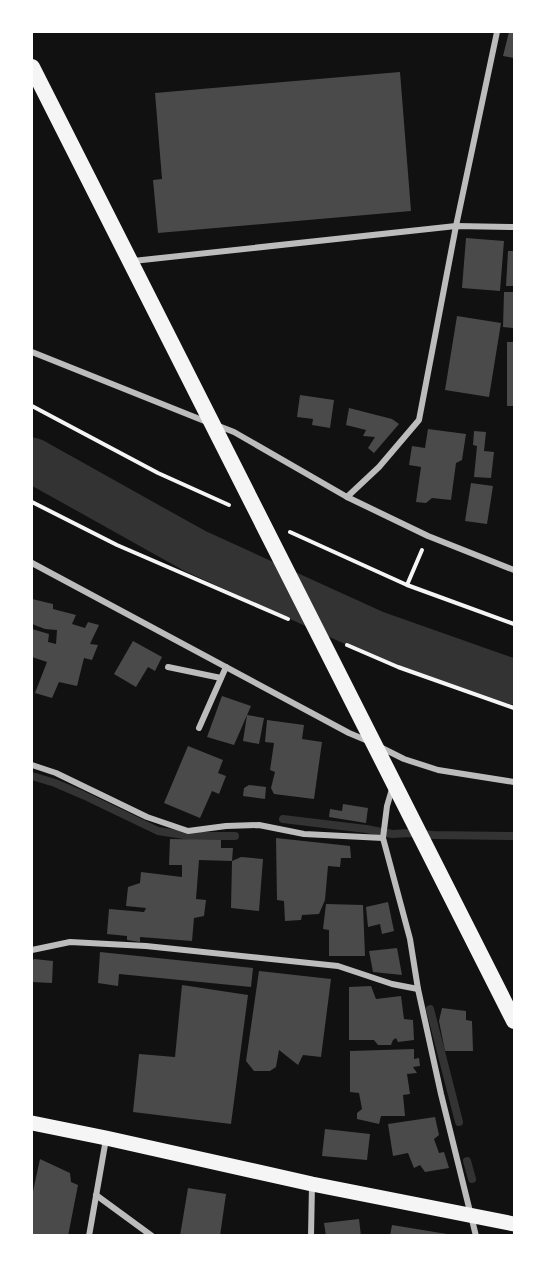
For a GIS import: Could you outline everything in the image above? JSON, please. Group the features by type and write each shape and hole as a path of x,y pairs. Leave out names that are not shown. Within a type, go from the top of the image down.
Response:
{"highway":[{"path":"32,68 514,1021"}],"main road":[{"path":"32,1123 312,1184 514,1224"}],"street":[{"path":"347,497 379,467 419,420 456,226 497,32"},
{"path":"130,262 456,226 514,227"},
{"path":"32,352 234,432 347,497 428,536 514,570"},
{"path":"32,564 349,733 404,759 438,770 514,782"},
{"path":"168,667 222,678"},
{"path":"199,728 226,667"},
{"path":"32,765 56,773 147,816 188,831 259,825 304,834 383,837"},
{"path":"394,783 387,806 383,837 410,939 418,989 441,1094 476,1236"},
{"path":"32,950 70,942 146,945 338,966 392,984 418,989"},
{"path":"89,1236 106,1138"},
{"path":"311,1236 312,1184"},
{"path":"96,1195 152,1236"}],"path":[{"path":"32,502 117,545 290,620"},
{"path":"407,585 428,536"},
{"path":"344,644 398,667 514,708"}],"building":[{"path":"509,32 514,32 514,58 503,56"},
{"path":"400,72 411,211 158,233 153,180 162,179 155,93"},
{"path":"466,238 504,241 500,291 462,288"},
{"path":"508,251 514,251 514,286 506,286"},
{"path":"504,292 514,292 513,328 503,327"},
{"path":"457,316 501,323 489,397 445,390"},
{"path":"507,342 514,342 514,406 507,406"},
{"path":"300,395 334,400 330,428 312,425 313,419 297,417"},
{"path":"349,408 392,419 399,424 374,453 368,448 375,437 363,436 366,430 346,425"},
{"path":"428,429 466,434 462,460 456,463 451,500 432,498 426,503 416,502 421,467 409,465 412,446 425,448"},
{"path":"474,431 486,432 484,451 494,452 491,478 474,477 477,446 473,445"},
{"path":"471,483 493,486 487,524 465,521"},
{"path":"32,599 53,604 53,609 76,615 72,624 85,628 88,622 99,625 90,644 98,645 92,660 84,658 77,686 59,682 52,698 35,693 47,662 32,657 32,629 49,634 48,642 56,644 57,630 45,629 32,624"},
{"path":"133,641 162,657 155,671 148,667 136,687 114,674"},
{"path":"222,696 251,706 234,745 207,737"},
{"path":"247,715 264,718 259,744 243,741"},
{"path":"267,720 304,725 302,739 322,742 314,799 274,794 271,788 275,772 270,770 274,743 265,742"},
{"path":"188,746 223,760 218,773 226,776 219,794 212,791 200,818 164,803"},
{"path":"249,785 266,787 265,799 243,796 244,788"},
{"path":"343,804 368,808 366,823 329,817 330,809 342,811"},
{"path":"276,838 350,846 351,858 341,858 340,867 328,866 325,900 319,914 302,915 301,920 285,921 284,901 277,900"},
{"path":"170,839 221,840 221,848 233,848 232,861 199,860 196,899 206,900 204,916 194,918 192,941 140,937 140,942 127,940 127,936 107,934 109,909 144,912 146,908 126,906 128,887 140,883 141,872 182,877 182,865 169,865"},
{"path":"241,857 263,859 259,911 231,908 232,861"},
{"path":"388,902 394,931 382,934 380,924 368,927 366,907"},
{"path":"326,904 363,905 365,956 329,956 329,930 323,929"},
{"path":"397,948 402,975 373,972 369,951"},
{"path":"100,952 253,968 251,987 119,974 118,986 98,983"},
{"path":"34,959 53,961 52,983 32,982 32,961"},
{"path":"259,971 331,979 321,1057 303,1055 298,1065 279,1050 276,1067 270,1071 254,1071 246,1061"},
{"path":"182,985 248,995 231,1124 133,1112 139,1054 175,1057"},
{"path":"371,986 376,999 401,996 404,1019 413,1020 414,1040 398,1042 396,1038 391,1045 378,1045 374,1040 349,1040 349,987"},
{"path":"442,1008 466,1011 466,1020 472,1021 473,1051 445,1051 439,1021"},
{"path":"414,1049 414,1059 419,1058 420,1066 413,1067 417,1073 407,1074 410,1094 403,1095 405,1116 381,1116 379,1124 357,1119 357,1113 362,1109 359,1093 350,1092 350,1051"},
{"path":"435,1117 439,1135 434,1139 439,1153 444,1152 449,1168 425,1172 420,1165 414,1168 408,1153 393,1156 388,1124"},
{"path":"325,1129 370,1134 367,1160 322,1156"},
{"path":"40,1159 70,1173 71,1182 78,1185 68,1236 32,1236 32,1196"},
{"path":"188,1188 226,1194 220,1236 180,1236"},
{"path":"359,1219 361,1236 326,1236 324,1223"},
{"path":"392,1225 447,1234 447,1236 390,1236"}],"waterway":[{"path":"32,460 195,551 375,633 514,682"},
{"path":"32,776 83,795 158,831 190,836 235,836"},
{"path":"283,819 392,834 514,836"},
{"path":"430,1009 459,1122"},
{"path":"467,1161 472,1179"}]}
